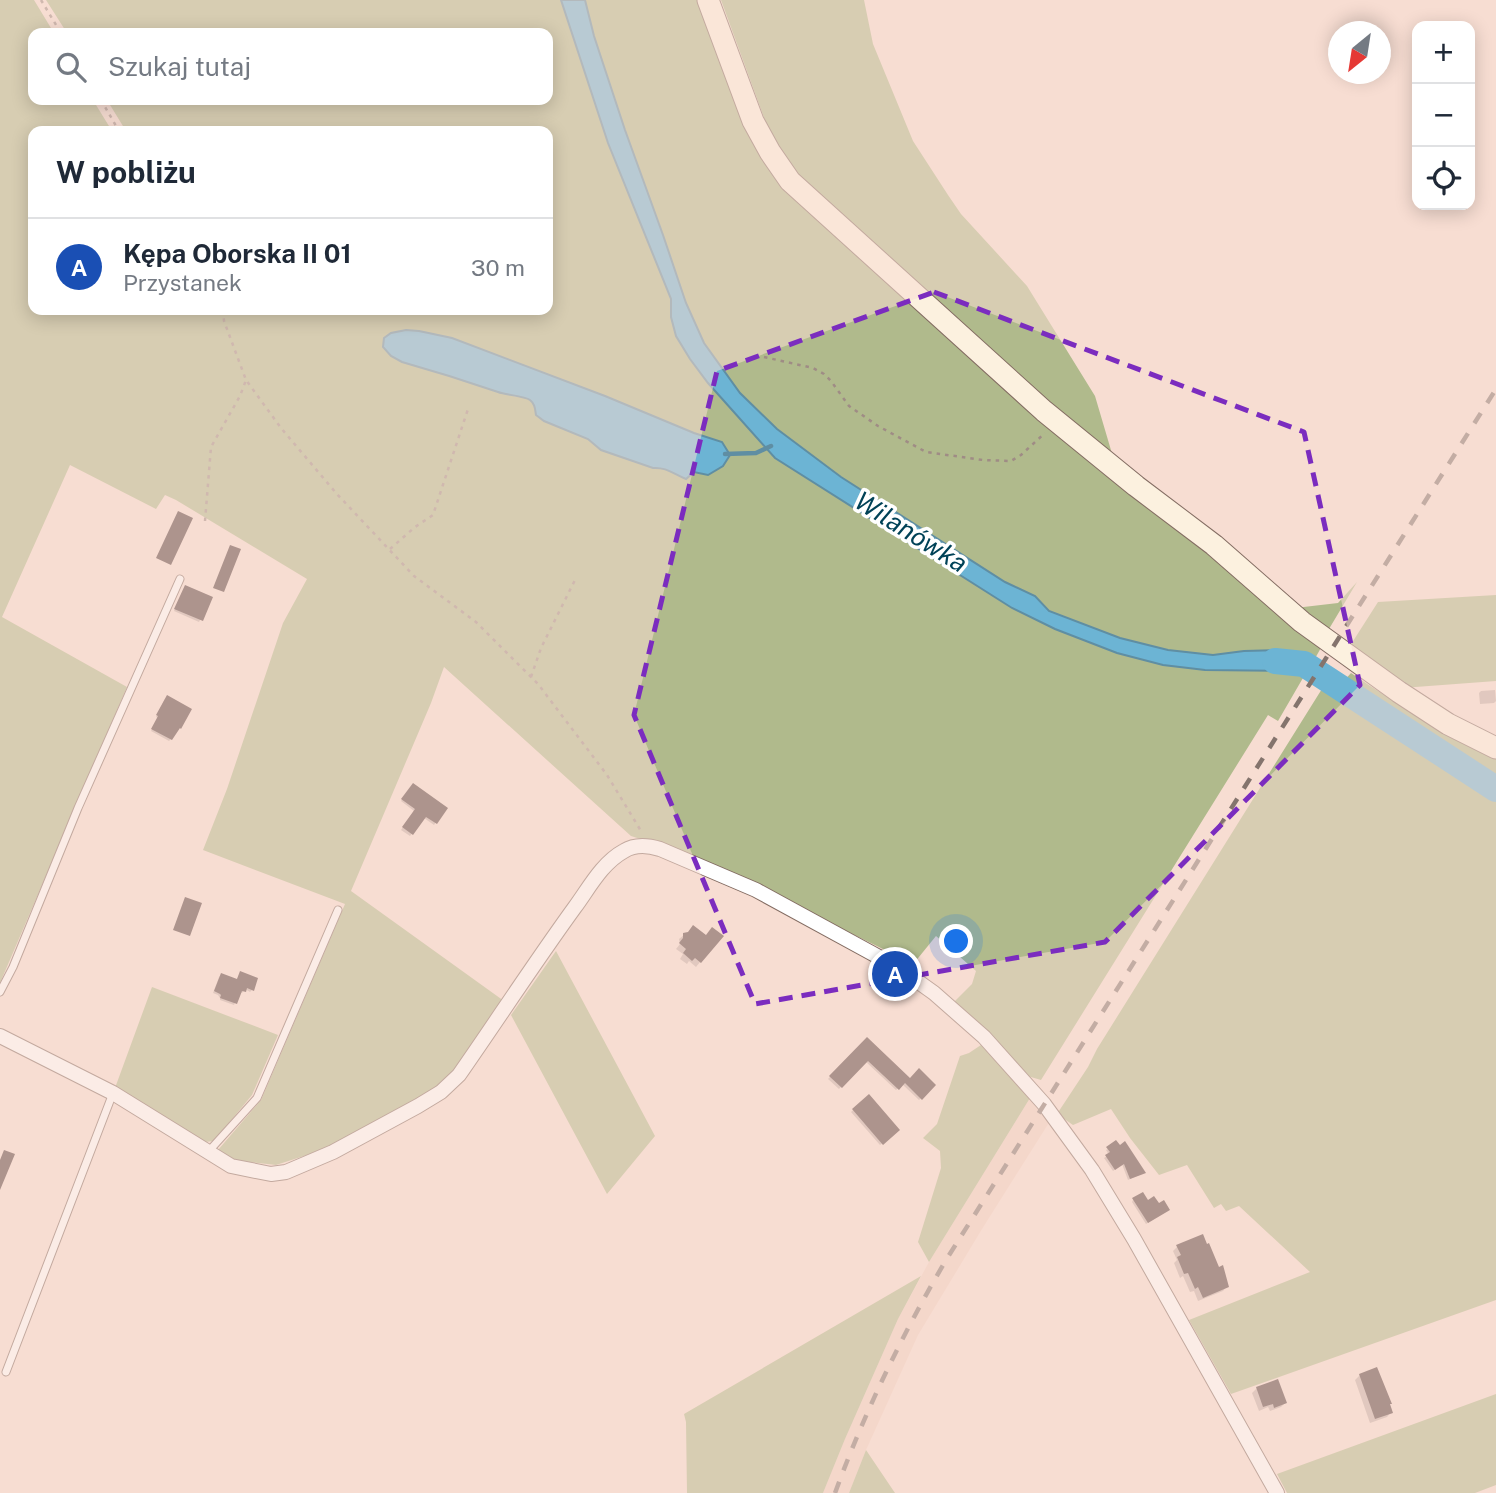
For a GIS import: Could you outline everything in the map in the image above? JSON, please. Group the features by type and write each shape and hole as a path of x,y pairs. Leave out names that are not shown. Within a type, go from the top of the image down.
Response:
{"street":[{"path":"709,0 753,121 790,181 1058,422 1136,486 1197,531 1302,622 1448,724 1496,748"},
{"path":"0,1037 113,1093 231,1166 271,1174 286,1172 333,1152 441,1092 460,1075 565,921 602,870 617,855 641,845 684,858 756,890 900,968 934,993 984,1037 1044,1104 1092,1170 1134,1239 1277,1493"}],"lane":[{"path":"0,992 180,579"},
{"path":"208,1153 257,1098 338,910"},
{"path":"6,1372 113,1093"}],"path":[{"path":"41,0 58,28"},
{"path":"104,105 116,126"},
{"path":"223,315 246,380 281,428 336,493 414,576 476,622 538,684 607,775 650,846"},
{"path":"764,357 813,368 824,374 849,406 878,426 926,452 1011,461 1058,422"},
{"path":"205,521 211,447 246,380"},
{"path":"390,549 433,515 468,409"},
{"path":"531,677 541,648 576,578"}],"highlighted area":[{"path":"934,292 1304,432 1360,685 1105,942 755,1004 634,715 717,371"}],"shaded area":[{"path":"1030,1098 1050,1121 918,1335 849,1493 823,1493 898,1319 929,1262"}],"green space":[{"path":"0,0 34,0 51,28 28,28 28,105 96,105 109,126 28,126 28,315 553,315 553,126 123,126 110,105 553,105 553,28 64,28 46,0 561,0 608,143 671,299 671,317 690,359 775,458 1012,608 1055,629 1205,670 1307,671 1278,721 1268,715 1041,1080 1024,1075 991,1034 954,1002 972,984 976,971 936,936 910,968 887,951 698,858 631,836 444,667 351,891 504,1001 447,1079 394,1119 276,1165 233,1160 218,1150 261,1100 345,904 203,850 227,789 283,623 307,579 176,500 165,495 156,509 70,465 2,617 127,687 0,983","holes":["452,338 722,442 678,476 601,450 534,405 528,398 513,396 475,383"]},
{"path":"585,0 702,0 767,166 1101,472 1173,522 1322,646 1313,662 1280,650 1213,655 1168,650 1120,638 1049,611 1035,596 1005,582 841,477 777,429 740,393 704,343 686,303 625,130"},
{"path":"721,0 864,0 873,44 913,141 961,214 1027,286 1095,396 1113,457 1106,455 801,181 774,145"},
{"path":"1357,582 1326,634 1295,608 1338,603"},
{"path":"1496,595 1496,681 1402,688 1348,649 1378,602"},
{"path":"1351,673 1422,717 1496,755 1496,1300 1231,1394 1189,1320 1310,1272 1239,1206 1226,1211 1221,1204 1214,1208 1187,1165 1159,1175 1111,1109 1073,1125 1057,1114 1330,676 1342,683"},
{"path":"556,951 655,1136 607,1194 511,1015"},
{"path":"152,987 278,1035 252,1095 214,1141 205,1142 115,1088"},
{"path":"981,1045 1030,1098 929,1262 918,1242 941,1168 940,1151 923,1138 937,1124 960,1056"},
{"path":"921,1276 898,1319 823,1493 687,1493 684,1414"},
{"path":"1496,1394 1496,1485 1475,1493 1287,1493 1277,1474"},
{"path":"866,1450 895,1493 849,1493"}],"water":[{"path":"561,0 585,0 625,130 686,303 704,343 740,393 777,429 841,477 1005,582 1035,596 1049,611 1120,638 1168,650 1213,655 1280,650 1313,662 1307,671 1205,670 1163,665 1117,653 1055,629 1012,608 775,458 708,383 676,336 671,317 671,299 608,143"},
{"path":"406,330 452,338 605,396 722,442 730,455 723,466 708,475 694,472 686,479 601,450 588,439 544,421 536,415 530,400 402,362 391,356 383,347 384,338 391,333"}],"building":[{"path":"178,511 193,518 171,565 156,558"},
{"path":"230,545 241,549 224,592 213,588"},
{"path":"185,585 213,597 203,621 174,609"},
{"path":"167,695 192,709 172,740 151,729"},
{"path":"413,783 448,808 437,824 426,817 413,835 402,827 415,809 401,799"},
{"path":"185,897 202,903 190,936 173,930"},
{"path":"693,925 706,935 712,927 724,936 701,963 695,958 692,961 683,953 686,949 679,943 683,933 688,932"},
{"path":"240,971 258,978 254,991 247,988 246,992 242,991 237,1004 220,998 221,995 214,991 221,973 237,979"},
{"path":"867,1037 910,1078 919,1068 936,1085 922,1100 905,1083 899,1090 868,1061 842,1088 829,1076"},
{"path":"869,1094 900,1130 883,1145 852,1109"},
{"path":"1116,1140 1120,1145 1125,1141 1146,1173 1130,1179 1124,1164 1115,1170 1105,1155 1110,1152 1106,1147"},
{"path":"4,1150 15,1154 0,1190 0,1160"},
{"path":"1143,1192 1148,1200 1154,1196 1159,1203 1164,1200 1170,1210 1148,1223 1132,1198"},
{"path":"1203,1234 1219,1267 1223,1265 1229,1287 1203,1298 1198,1287 1195,1289 1188,1273 1184,1274 1177,1257 1181,1255 1176,1245"},
{"path":"1377,1367 1393,1413 1375,1419 1359,1374"},
{"path":"1278,1379 1287,1403 1274,1408 1273,1404 1263,1407 1256,1387"}],"waterway":[{"path":"725,454 756,453 771,446"},
{"name":"Wilanówka","path":"1275,661 1304,664 1496,789"}],"railway":[{"path":"835,1493 885,1374 946,1260 1496,389"}],"place":[{"name":"Kępa Oborska II 01","path":"895,974"}]}
